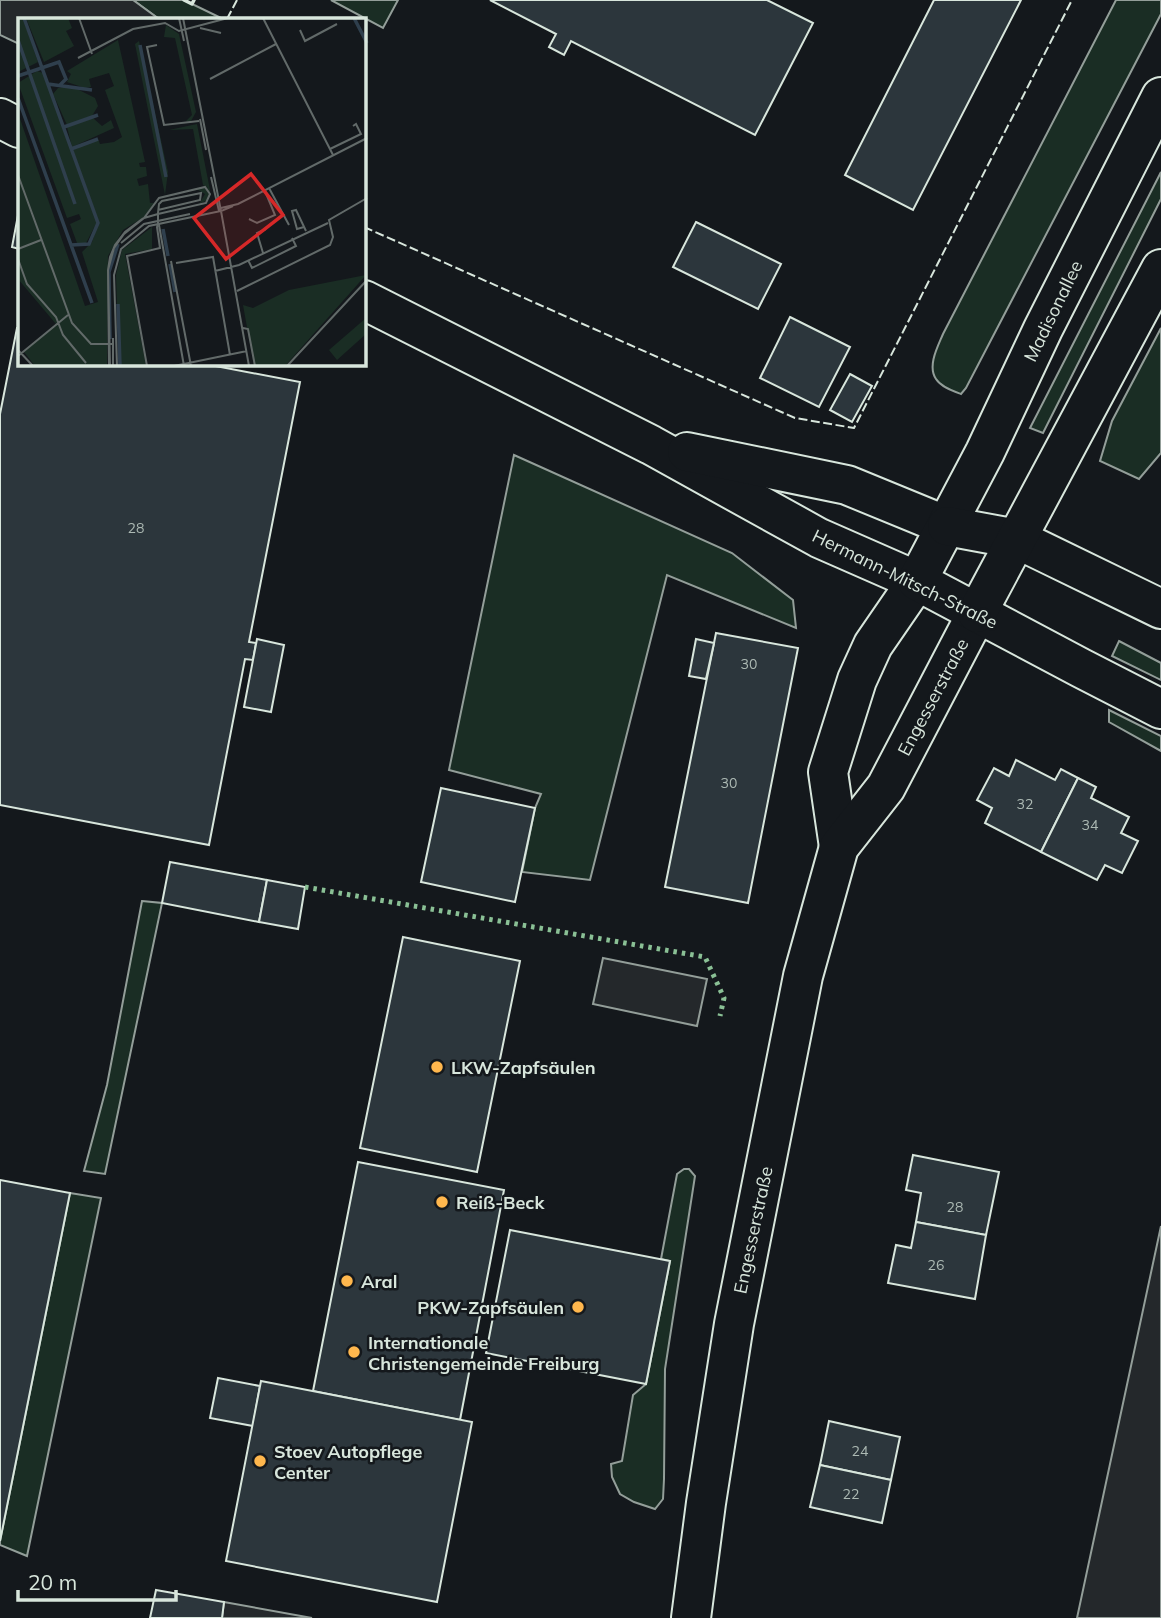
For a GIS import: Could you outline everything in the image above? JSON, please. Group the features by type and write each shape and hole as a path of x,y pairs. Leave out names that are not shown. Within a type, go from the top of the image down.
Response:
{"street":[{"name":"Madisonallee","path":"947,526 1161,97"},
{"path":"0,118 18,127"},
{"path":"1161,269 1017,540 1161,609"},
{"name":"Hermann-Mitsch-Straße","path":"366,301 650,445 819,538 917,581 1161,709"},
{"name":"Hermann-Mitsch-Straße","path":"650,445 847,485 947,526 1017,540"},
{"name":"Engesserstraße","path":"839,847 828,772 857,680 873,645 917,581 947,526"},
{"name":"Engesserstraße","path":"691,1618 734,1324 803,976 839,847 886,787 1017,540"}],"green space":[{"path":"133,0 184,0 221,18 158,18"},
{"path":"331,0 398,0 383,28"},
{"path":"1116,0 1161,0 1161,14 966,388 961,394 951,390 938,382 933,368 934,356 943,334"},
{"path":"1161,172 1161,199 1043,433 1030,428"},
{"path":"1161,328 1161,453 1139,479 1100,461 1112,421"},
{"path":"514,455 732,553 793,600 796,628 667,575 590,880 522,872 535,808 541,794 449,770"},
{"path":"1119,641 1161,663 1161,680 1112,656"},
{"path":"1109,710 1161,736 1161,751 1109,722"},
{"path":"142,901 162,903 105,1174 84,1171 107,1085"},
{"path":"689,1169 695,1176 665,1369 663,1499 655,1509 620,1494 612,1477 611,1464 622,1461 633,1395 646,1384 670,1261 661,1259 677,1174"},
{"path":"70,1193 101,1198 27,1556 0,1545 0,1541"}],"shaded area":[{"path":"0,0 133,0 158,18 18,18 18,44 0,35"},
{"path":"603,958 707,979 697,1026 593,1004"},
{"path":"1161,1226 1161,1618 1077,1618"},
{"path":"224,1602 312,1618 222,1618"}],"building":[{"path":"490,0 767,0 813,23 755,135 571,41 564,55 549,47 556,34"},
{"path":"934,0 1021,0 913,210 845,175"},
{"path":"18,215 18,249 12,247"},
{"path":"696,222 781,264 758,309 673,267"},
{"path":"790,317 850,347 819,407 760,378"},
{"path":"17,328 18,366 216,366 300,382 249,642 256,643 253,660 245,659 209,845 0,805 0,414"},
{"path":"850,374 872,386 852,422 830,410"},
{"path":"716,633 798,648 748,903 665,887"},
{"path":"257,639 284,645 271,712 244,707"},
{"path":"696,639 714,643 706,679 689,676"},
{"path":"1016,760 1055,780 1061,769 1078,778 1041,852 985,823 992,808 977,800 994,768 1009,776"},
{"path":"1078,778 1096,787 1091,798 1129,817 1121,833 1138,841 1122,873 1105,865 1097,880 1041,852"},
{"path":"441,788 535,808 515,902 421,882"},
{"path":"170,862 267,880 259,922 162,903"},
{"path":"267,880 305,887 298,929 259,922"},
{"name":"LKW-Zapfsäulen","path":"403,937 520,961 477,1172 360,1148"},
{"path":"913,1155 999,1172 986,1235 916,1222 921,1193 906,1190"},
{"path":"358,1162 504,1190 460,1420 313,1391"},
{"path":"0,1180 70,1193 0,1541"},
{"path":"916,1222 986,1235 975,1299 888,1283 896,1245 911,1248"},
{"name":"PKW-Zapfsäulen","path":"510,1230 670,1261 646,1384 486,1353"},
{"path":"218,1378 260,1386 253,1426 210,1418"},
{"path":"261,1381 472,1422 437,1602 226,1561"},
{"path":"829,1421 900,1437 891,1480 820,1465"},
{"path":"820,1465 891,1480 882,1523 810,1507"},
{"path":"156,1590 224,1602 222,1618 150,1618"}],"hedge":[{"path":"305,887 705,957 724,998 720,1016"}],"fence":[{"path":"228,18 237,0"},
{"path":"366,228 795,418 854,428 1072,0"}],"wall":[{"path":"184,0 192,4 194,0"}],"place":[{"name":"LKW-Zapfsäulen","path":"437,1067"},
{"name":"Reiß-Beck","path":"442,1202"},
{"name":"Aral","path":"347,1281"},
{"name":"PKW-Zapfsäulen","path":"578,1307"},
{"name":"Internationale Christengemeinde Freiburg","path":"354,1352"},
{"name":"Stoev Autopflege Center","path":"260,1461"}]}
